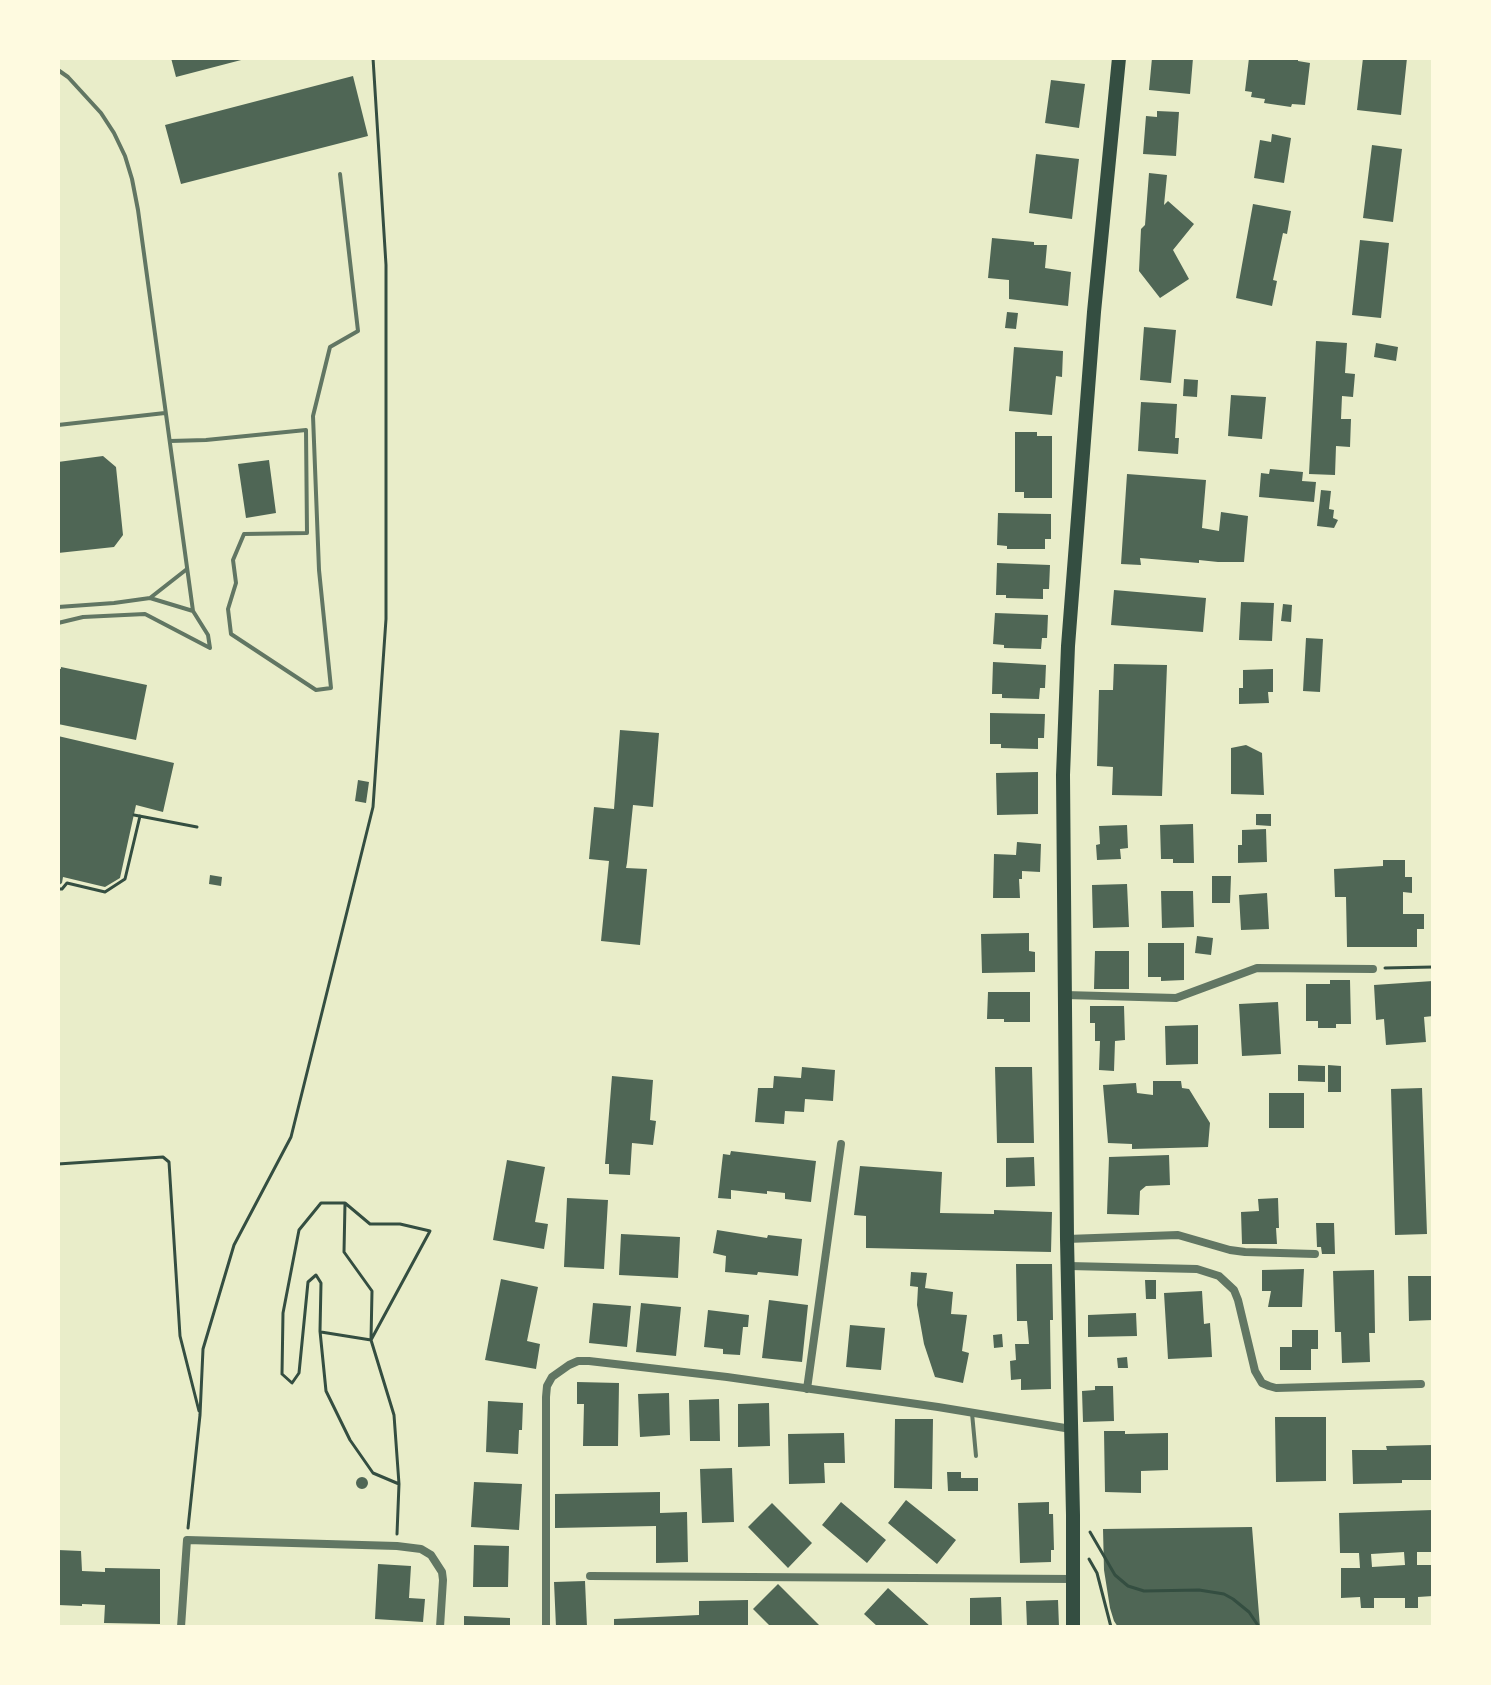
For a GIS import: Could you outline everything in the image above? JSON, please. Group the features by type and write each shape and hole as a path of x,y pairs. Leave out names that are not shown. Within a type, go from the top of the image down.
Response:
{"main road":[{"path":"1073,1627 1063,775 1068,646 1094,312 1119,58"}],"street":[{"path":"1065,995 1176,998 1257,968 1373,969"},
{"path":"807,1389 841,1144"},
{"path":"1067,1239 1178,1235 1230,1250 1315,1254"},
{"path":"1069,1266 1197,1269 1219,1276 1234,1290 1255,1371 1258,1378 1269,1386 1421,1384"},
{"path":"546,1627 547,1386 552,1377 578,1361 727,1377 1071,1429"},
{"path":"181,1627 187,1540 397,1546 426,1551 439,1565 443,1580 440,1627"},
{"path":"590,1576 1073,1579"}],"lane":[{"path":"58,70 101,113 125,156 138,210 193,611 208,635 210,648 145,614 83,617 58,623"},
{"path":"170,441 306,430 307,533 244,534 233,560 236,583 228,609 231,634 316,690 331,688 319,570 313,416 330,347 358,331 340,174"},
{"path":"58,425 165,413"},
{"path":"150,598 187,569"},
{"path":"58,607 150,598 193,611"},
{"path":"972,1413 976,1456"}],"path":[{"path":"187,1540 200,1415 203,1349 234,1245 291,1137 373,807 386,619 386,265 373,58"},
{"path":"134,815 197,827"},
{"path":"58,889 67,883 105,892 125,879 140,816"},
{"path":"1373,969 1433,967"},
{"path":"58,1164 163,1157 169,1162 180,1336 200,1415"},
{"path":"371,1340 430,1231 400,1224 370,1224 345,1203 321,1203 299,1230 283,1313 282,1374 292,1383 299,1373 308,1282 316,1275 321,1283 320,1331 326,1391 350,1440 373,1473 399,1484"},
{"path":"345,1203 344,1252 372,1291 371,1340 394,1415 399,1484 397,1546"},
{"path":"320,1331 371,1340"},
{"path":"1073,1515 1098,1543 1115,1575 1128,1586 1144,1591 1199,1590 1224,1594 1249,1612 1259,1627"},
{"path":"1073,1542 1088,1556 1097,1573 1111,1627"}],"building":[{"path":"171,58 245,58 245,59 176,77"},
{"path":"1152,58 1193,58 1190,94 1149,90"},
{"path":"1249,58 1298,58 1298,61 1310,63 1305,105 1292,104 1291,107 1264,103 1265,99 1251,97 1252,92 1245,91"},
{"path":"1363,58 1407,58 1401,115 1357,110"},
{"path":"353,76 368,136 181,184 165,125"},
{"path":"1051,80 1085,84 1079,128 1045,123"},
{"path":"1157,111 1179,112 1176,156 1143,154 1146,116 1157,117"},
{"path":"1272,134 1291,138 1284,183 1254,178 1260,140 1271,142"},
{"path":"1372,145 1402,149 1393,222 1363,218"},
{"path":"1036,154 1079,159 1072,219 1029,213"},
{"path":"1149,173 1167,175 1164,205 1168,201 1194,224 1173,250 1189,279 1160,298 1139,271"},
{"path":"1253,204 1291,211 1273,280 1277,281 1272,306 1236,298"},
{"path":"992,238 1047,245 1045,268 1071,272 1068,306 1009,299 1009,280 988,278"},
{"path":"1360,240 1389,243 1381,318 1352,315"},
{"path":"1007,312 1018,313 1016,329 1005,328"},
{"path":"1144,327 1176,330 1171,383 1140,380"},
{"path":"1316,341 1347,343 1345,373 1355,374 1353,397 1342,396 1341,419 1351,419 1350,447 1336,446 1335,475 1309,474"},
{"path":"1376,343 1398,347 1396,361 1374,357"},
{"path":"1014,347 1063,351 1062,377 1056,376 1052,415 1009,411"},
{"path":"1184,379 1198,380 1197,397 1183,396"},
{"path":"1231,395 1266,397 1262,439 1228,436"},
{"path":"1141,402 1177,404 1175,438 1179,438 1178,454 1138,451"},
{"path":"1015,432 1052,436 1052,498 1024,498 1024,492 1015,492"},
{"path":"103,456 116,467 123,535 114,547 58,553 58,462"},
{"path":"269,460 276,513 246,518 238,464"},
{"path":"1270,469 1303,472 1302,481 1316,482 1314,502 1259,497 1261,473 1269,474"},
{"path":"1127,474 1206,480 1202,528 1219,531 1221,512 1248,516 1244,562 1199,560 1199,563 1140,558 1141,565 1121,564"},
{"path":"1321,490 1331,491 1329,509 1334,510 1333,518 1338,520 1334,528 1317,526"},
{"path":"998,513 1051,514 1051,539 1045,539 1045,549 1007,549 1007,546 997,545"},
{"path":"997,563 1050,565 1049,589 1043,589 1043,599 996,595"},
{"path":"1114,590 1206,598 1203,632 1111,625"},
{"path":"1241,602 1274,603 1272,641 1239,640"},
{"path":"1283,604 1292,605 1291,622 1281,621"},
{"path":"995,613 1048,615 1047,638 1042,638 1041,649 1004,648 1004,645 993,644"},
{"path":"1306,638 1323,639 1320,692 1303,691"},
{"path":"993,662 1046,665 1045,688 1040,688 1039,699 1002,698 1002,694 992,694"},
{"path":"1114,664 1167,665 1162,796 1112,795 1113,767 1097,766 1099,690 1113,690"},
{"path":"58,668 147,685 136,740 58,724"},
{"path":"1273,669 1273,692 1268,692 1269,703 1239,704 1243,670"},
{"path":"990,713 1045,714 1044,738 1038,738 1038,749 1001,748 1001,744 990,744"},
{"path":"620,730 659,733 653,807 633,805 626,868 647,869 640,945 601,941 609,861 589,859 594,807 614,809"},
{"path":"58,736 174,763 163,812 136,805 120,878 105,887 63,877 58,886"},
{"path":"1246,745 1262,753 1264,795 1231,794 1231,748"},
{"path":"1038,772 1038,814 997,815 996,773"},
{"path":"358,780 369,782 366,803 355,801"},
{"path":"1256,814 1271,814 1271,826 1256,825"},
{"path":"1193,824 1194,863 1173,863 1173,859 1161,859 1160,825"},
{"path":"1127,825 1128,848 1120,849 1121,859 1097,860 1099,826"},
{"path":"1266,829 1267,862 1238,863 1242,830"},
{"path":"1017,842 1041,844 1040,872 1022,871 1022,879 1019,879 1020,898 993,898 994,854 1016,855"},
{"path":"1383,860 1405,860 1405,877 1412,877 1412,893 1403,892 1403,914 1424,914 1424,929 1417,929 1417,947 1347,947 1346,897 1335,897 1334,869 1383,866"},
{"path":"210,875 222,877 221,886 209,884"},
{"path":"1212,876 1231,876 1230,903 1212,903"},
{"path":"1127,884 1129,927 1093,928 1092,885"},
{"path":"1161,891 1193,891 1194,927 1162,928"},
{"path":"1267,893 1269,929 1241,930 1239,895"},
{"path":"1029,933 1029,951 1035,952 1035,972 982,973 981,934"},
{"path":"1197,936 1213,938 1211,955 1195,953"},
{"path":"1148,943 1184,943 1184,980 1161,981 1161,977 1148,977"},
{"path":"1095,951 1129,951 1129,989 1094,989"},
{"path":"1330,980 1350,980 1351,1024 1318,1028 1318,1021 1306,1021 1306,984 1330,984"},
{"path":"1433,981 1433,1016 1424,1017 1426,1042 1386,1045 1384,1019 1376,1020 1374,985"},
{"path":"988,992 1030,992 1030,1022 987,1019"},
{"path":"1278,1002 1281,1054 1242,1056 1239,1004"},
{"path":"1090,1006 1124,1006 1125,1040 1115,1041 1114,1071 1099,1070 1100,1041 1095,1041 1095,1023 1090,1023"},
{"path":"1198,1025 1198,1064 1166,1065 1165,1026"},
{"path":"1298,1065 1325,1066 1325,1082 1298,1081"},
{"path":"1328,1065 1341,1066 1341,1092 1328,1092"},
{"path":"802,1067 835,1070 833,1101 805,1099 804,1112 785,1111 784,1124 755,1122 758,1088 773,1088 774,1076 801,1078"},
{"path":"995,1067 1032,1067 1034,1143 997,1143"},
{"path":"612,1076 653,1080 650,1120 656,1121 653,1145 632,1143 630,1175 609,1174 609,1164 605,1164"},
{"path":"1153,1081 1181,1081 1182,1088 1189,1089 1210,1123 1208,1147 1132,1149 1132,1144 1108,1143 1103,1085 1136,1083 1137,1093 1153,1095"},
{"path":"1422,1088 1427,1234 1395,1235 1391,1089"},
{"path":"1269,1093 1304,1093 1304,1128 1269,1128"},
{"path":"731,1151 816,1161 811,1202 785,1199 785,1193 767,1191 767,1194 731,1190 731,1199 718,1198 723,1154 730,1155"},
{"path":"1169,1155 1170,1185 1146,1186 1140,1191 1139,1215 1107,1214 1109,1157"},
{"path":"1034,1157 1035,1186 1006,1187 1006,1158"},
{"path":"507,1160 545,1167 535,1222 548,1224 544,1249 493,1240"},
{"path":"860,1166 942,1172 940,1213 994,1214 994,1210 1052,1212 1051,1252 866,1248 866,1216 854,1215"},
{"path":"567,1198 608,1200 604,1269 564,1267"},
{"path":"1278,1198 1277,1244 1242,1244 1241,1212 1259,1211 1258,1199"},
{"path":"1316,1223 1334,1223 1335,1254 1322,1254 1321,1247 1317,1247"},
{"path":"717,1230 767,1238 768,1235 802,1239 798,1276 725,1272 726,1256 713,1253"},
{"path":"621,1234 680,1237 678,1278 619,1275"},
{"path":"1016,1264 1052,1264 1051,1389 1021,1390 1021,1379 1011,1380 1010,1361 1016,1360 1015,1344 1029,1344 1027,1321 1017,1321"},
{"path":"1304,1269 1302,1307 1268,1307 1271,1291 1262,1291 1262,1270"},
{"path":"1374,1270 1375,1333 1369,1333 1370,1362 1342,1363 1341,1332 1335,1332 1333,1271"},
{"path":"911,1272 927,1273 925,1288 953,1292 951,1314 967,1315 962,1351 969,1353 963,1383 935,1377 924,1344 917,1305 918,1287 910,1286"},
{"path":"1408,1276 1433,1276 1433,1320 1409,1321"},
{"path":"501,1279 538,1287 527,1341 540,1344 536,1369 485,1360"},
{"path":"1145,1280 1156,1280 1156,1299 1146,1299"},
{"path":"1202,1291 1204,1324 1210,1323 1212,1357 1168,1359 1164,1293"},
{"path":"769,1300 808,1305 802,1362 762,1358"},
{"path":"593,1303 631,1306 627,1347 589,1343"},
{"path":"641,1303 681,1307 676,1356 636,1352"},
{"path":"708,1310 749,1315 748,1327 743,1327 740,1355 723,1354 723,1349 704,1347"},
{"path":"1136,1313 1137,1336 1088,1337 1088,1315"},
{"path":"850,1325 885,1328 881,1370 846,1367"},
{"path":"1292,1330 1318,1330 1318,1349 1311,1349 1311,1370 1280,1370 1280,1347 1292,1347"},
{"path":"1002,1334 1003,1347 994,1348 993,1335"},
{"path":"1127,1357 1128,1368 1118,1368 1117,1358"},
{"path":"577,1382 619,1383 618,1446 583,1446 584,1404 577,1404"},
{"path":"1095,1386 1113,1386 1114,1421 1083,1422 1082,1391 1095,1390"},
{"path":"669,1393 670,1435 640,1437 638,1394"},
{"path":"719,1399 720,1441 690,1441 689,1400"},
{"path":"488,1401 523,1403 518,1454 486,1452"},
{"path":"769,1403 770,1446 738,1447 738,1404"},
{"path":"1275,1417 1326,1417 1326,1481 1276,1482"},
{"path":"895,1419 933,1419 932,1489 894,1488"},
{"path":"1104,1431 1168,1433 1168,1470 1141,1471 1141,1493 1105,1492"},
{"path":"844,1433 845,1463 824,1463 825,1483 789,1484 788,1434"},
{"path":"1433,1445 1433,1480 1353,1484 1352,1450"},
{"path":"732,1468 734,1522 702,1523 700,1469"},
{"path":"947,1472 961,1472 961,1478 978,1478 978,1491 948,1491"},
{"path":"362,1477 368,1483 362,1489 356,1483"},
{"path":"474,1482 522,1484 519,1530 471,1527"},
{"path":"660,1492 660,1513 687,1512 688,1562 656,1563 656,1526 555,1528 555,1494"},
{"path":"906,1500 956,1540 937,1564 888,1523"},
{"path":"841,1502 886,1540 867,1563 822,1525"},
{"path":"1049,1502 1049,1514 1053,1514 1054,1550 1051,1550 1051,1562 1020,1563 1018,1503"},
{"path":"772,1503 812,1543 788,1568 748,1527"},
{"path":"1433,1510 1433,1552 1417,1552 1417,1565 1433,1565 1433,1596 1418,1597 1418,1608 1405,1608 1405,1598 1374,1598 1374,1608 1361,1608 1360,1597 1341,1598 1341,1568 1360,1568 1359,1553 1340,1553 1339,1513","holes":["1404,1552 1405,1565 1372,1567 1371,1554"]},
{"path":"1252,1527 1260,1627 1118,1627 1110,1608 1104,1570 1103,1529"},
{"path":"474,1545 509,1546 508,1587 473,1587"},
{"path":"58,1550 81,1551 82,1571 105,1572 105,1568 160,1569 160,1624 104,1623 105,1605 58,1605"},
{"path":"378,1564 411,1566 409,1598 425,1599 423,1622 375,1619"},
{"path":"585,1581 587,1627 556,1627 554,1582"},
{"path":"778,1584 821,1627 771,1627 753,1609"},
{"path":"888,1588 931,1627 878,1627 864,1614"},
{"path":"1001,1597 1002,1627 970,1627 970,1598"},
{"path":"748,1600 748,1627 614,1627 614,1619 699,1615 699,1601"},
{"path":"1058,1600 1059,1627 1027,1627 1026,1601"},
{"path":"464,1616 510,1618 510,1627 464,1627"}]}
